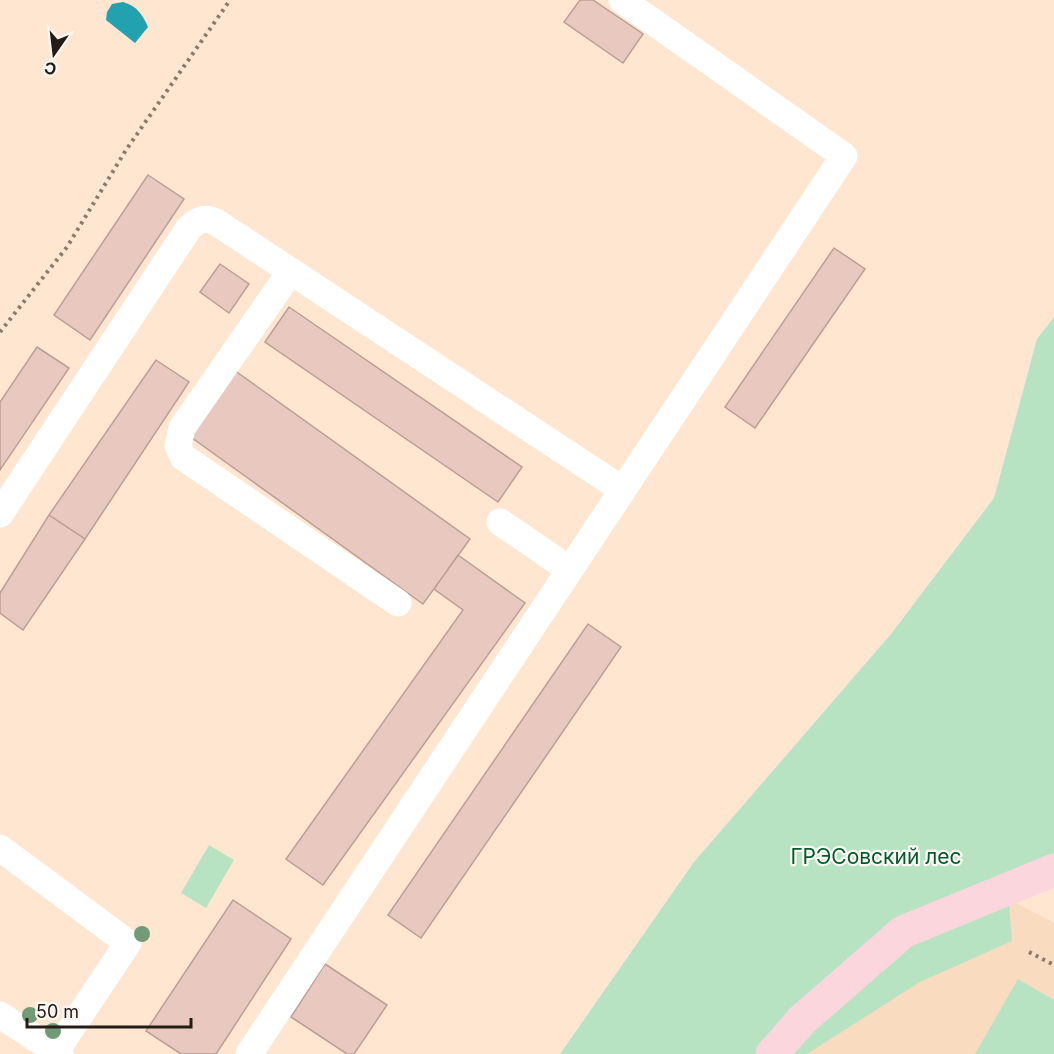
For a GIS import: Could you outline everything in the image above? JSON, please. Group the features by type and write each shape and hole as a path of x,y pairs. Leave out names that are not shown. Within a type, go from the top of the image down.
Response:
{"main road":[{"path":"772,1054 802,1020 903,932 1054,870"}],"lane":[{"path":"249,1054 844,156 622,0"},
{"path":"0,514 189,228 198,220 206,218 216,222 623,490"},
{"path":"291,271 182,428 178,446 183,458 398,603"},
{"path":"500,522 570,570"},
{"path":"0,848 128,943 45,1049 0,1015"}],"path":[{"path":"0,332 67,247 126,150 230,0"},
{"path":"1029,952 1054,965"}],"shaded area":[{"path":"1016,903 1054,923 1054,1054 789,1054 894,958"}],"green space":[{"name":"ГРЭСовский лес","path":"1054,317 1054,856 1007,880 1012,941 920,982 807,1054 560,1054 694,862 891,634 994,498 1037,339"},
{"path":"209,845 234,860 206,908 181,893"},
{"path":"1018,979 1054,1000 1054,1054 975,1054"}],"water":[{"path":"123,2 138,11 148,27 135,43 106,20 107,12 112,4"}],"building":[{"path":"580,0 593,0 643,34 623,63 564,22"},
{"path":"148,175 184,199 90,340 54,315"},
{"path":"834,248 865,269 755,428 725,407"},
{"path":"220,264 249,284 229,313 200,292"},
{"path":"289,307 522,467 498,502 265,342"},
{"path":"37,347 69,368 0,470 0,402"},
{"path":"156,360 189,382 85,539 49,515"},
{"path":"234,370 470,539 423,604 188,435"},
{"path":"49,515 85,539 23,630 0,613 0,593"},
{"path":"458,555 525,603 323,885 286,859 463,610 434,589"},
{"path":"588,624 621,647 421,938 388,915"},
{"path":"233,900 291,939 216,1054 181,1054 146,1031"},
{"path":"325,964 387,1005 354,1054 347,1054 291,1017"}]}
